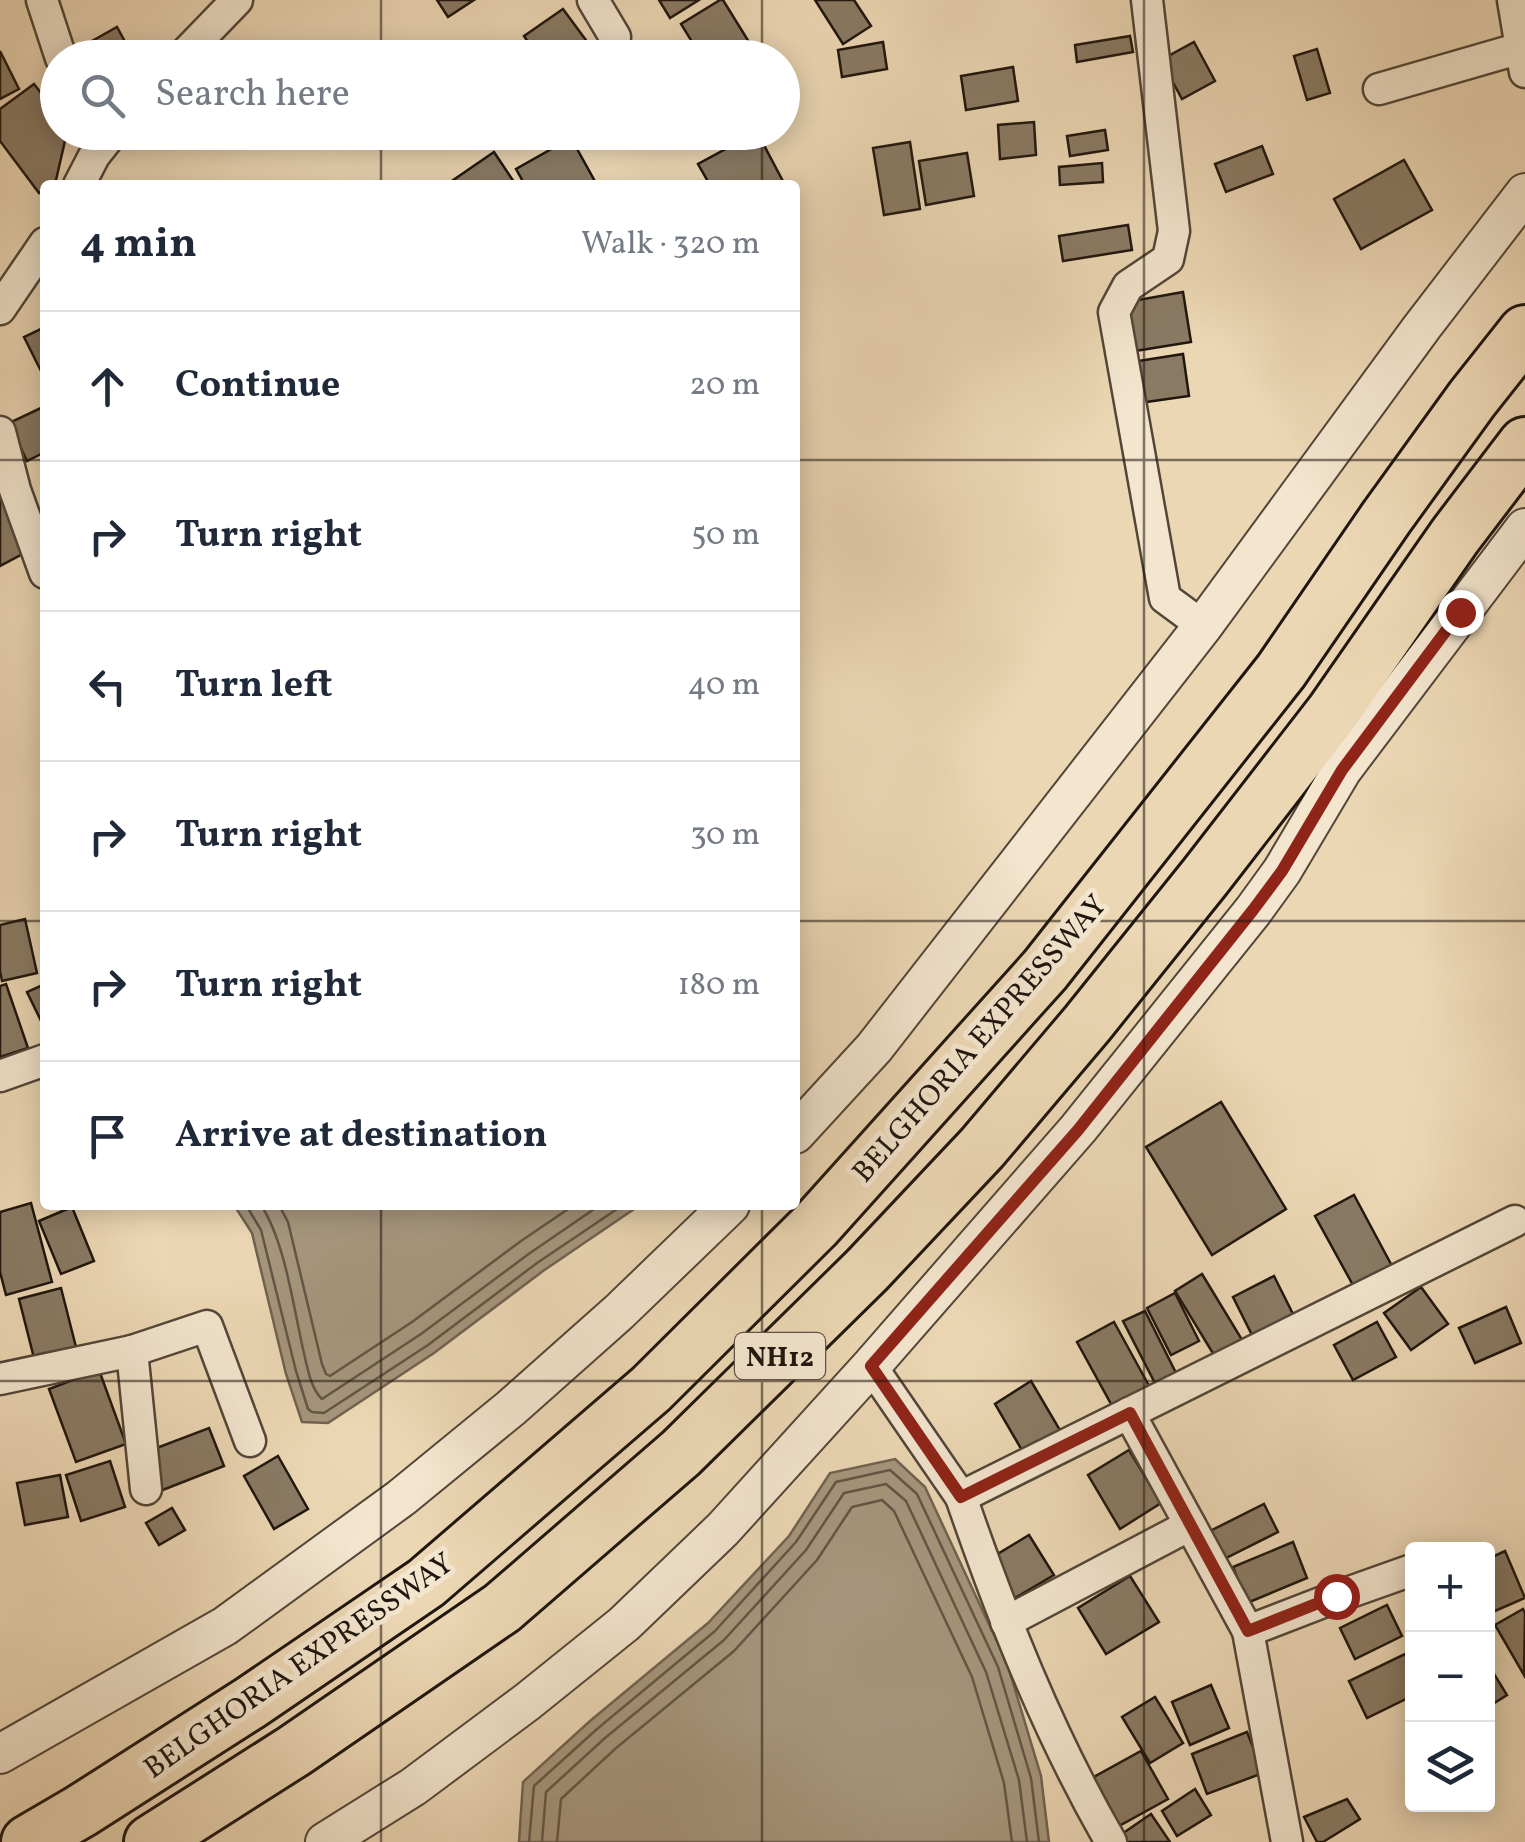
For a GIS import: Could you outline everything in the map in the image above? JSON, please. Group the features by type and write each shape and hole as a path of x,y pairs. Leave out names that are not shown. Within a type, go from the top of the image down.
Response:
{"highway":[{"name":"BELGHORIA EXPRESSWAY","path":"28,1842 250,1703 426,1583 651,1389 815,1226 1045,970 1281,671 1386,518 1525,332"},
{"name":"BELGHORIA EXPRESSWAY","path":"150,1842 294,1751 502,1608 681,1453 868,1270 982,1148 1088,1024 1205,877 1312,740 1525,444"}],"street":[{"path":"42,0 55,40"},
{"path":"198,40 237,0"},
{"path":"593,0 615,37"},
{"path":"1147,0 1174,232 1168,258 1128,286 1114,312 1165,598 1204,626"},
{"path":"1378,89 1523,60 1513,0"},
{"path":"81,180 94,150"},
{"path":"800,1129 874,1048 1204,626 1525,192"},
{"path":"0,309 40,251"},
{"path":"0,432 15,490 40,558"},
{"path":"325,1842 413,1787 527,1702 624,1624 724,1529 1078,1130 1282,871 1342,770 1525,528"},
{"path":"0,1076 40,1062"},
{"path":"0,1754 225,1626 401,1498 619,1312 725,1210"},
{"path":"961,1497 1514,1221"},
{"path":"0,1380 132,1350 207,1326 250,1441"},
{"path":"132,1350 146,1488"},
{"path":"871,1366 961,1497 1006,1622 1056,1738 1111,1842"},
{"path":"1130,1413 1248,1631 1287,1842"},
{"path":"1006,1622 1190,1525"},
{"path":"1248,1631 1405,1572"}],"water":[{"path":"237,1210 633,1210 434,1353 328,1423 302,1422 286,1374 252,1233"},
{"path":"895,1459 925,1487 1007,1663 1041,1776 1049,1842 519,1842 523,1782 708,1623 789,1536 830,1473"}],"building":[{"path":"437,0 474,0 448,17"},
{"path":"659,0 699,0 670,18"},
{"path":"723,0 748,40 691,40 681,24"},
{"path":"815,0 854,0 871,26 843,44"},
{"path":"563,9 586,40 527,40 524,36"},
{"path":"117,27 124,40 94,40"},
{"path":"1130,36 1133,52 1077,62 1075,45"},
{"path":"883,42 887,69 842,77 838,50"},
{"path":"1194,42 1215,81 1182,99 1161,60"},
{"path":"1317,49 1330,93 1307,100 1294,56"},
{"path":"0,51 19,89 0,99"},
{"path":"1013,67 1018,101 966,110 961,76"},
{"path":"34,84 40,92 40,150 63,150 56,180 40,180 39,193 0,141 0,109"},
{"path":"1034,122 1036,155 1000,159 998,125"},
{"path":"1105,130 1108,150 1070,156 1067,136"},
{"path":"910,142 920,209 884,215 873,148"},
{"path":"1262,146 1273,174 1226,192 1215,164"},
{"path":"550,150 578,150 594,180 522,180 516,169"},
{"path":"724,150 767,150 782,180 707,180 698,164"},
{"path":"494,152 513,180 453,180"},
{"path":"967,153 974,196 926,205 919,161"},
{"path":"1404,160 1432,210 1361,249 1334,199"},
{"path":"1102,163 1103,182 1060,185 1059,167"},
{"path":"1128,225 1132,250 1063,261 1059,236"},
{"path":"1183,292 1191,342 1135,351 1127,302"},
{"path":"40,329 40,369 24,337"},
{"path":"1183,354 1189,396 1139,403 1132,362"},
{"path":"40,408 40,454 27,461 9,423"},
{"path":"0,499 30,550 0,566"},
{"path":"25,919 37,973 2,981 0,925"},
{"path":"6,984 28,1048 0,1057 0,986"},
{"path":"40,986 40,1019 27,992"},
{"path":"1221,1102 1286,1209 1212,1255 1146,1147"},
{"path":"1354,1195 1392,1266 1354,1287 1315,1216"},
{"path":"31,1203 52,1282 6,1295 0,1272 0,1212"},
{"path":"73,1210 94,1261 61,1274 39,1221"},
{"path":"1202,1274 1244,1343 1217,1360 1175,1291"},
{"path":"1274,1276 1296,1320 1255,1341 1233,1297"},
{"path":"1421,1287 1448,1324 1411,1350 1384,1313"},
{"path":"61,1288 77,1351 35,1362 19,1299"},
{"path":"1175,1293 1199,1341 1171,1355 1147,1308"},
{"path":"1506,1307 1521,1343 1475,1363 1459,1328"},
{"path":"1145,1311 1178,1377 1157,1387 1123,1321"},
{"path":"1114,1322 1153,1393 1116,1413 1077,1342"},
{"path":"1377,1322 1396,1357 1353,1380 1334,1345"},
{"path":"99,1370 126,1444 76,1462 49,1389"},
{"path":"1031,1381 1064,1437 1027,1459 995,1404"},
{"path":"209,1428 224,1466 160,1491 146,1452"},
{"path":"1129,1450 1161,1503 1120,1529 1088,1475"},
{"path":"278,1456 308,1509 274,1529 244,1476"},
{"path":"110,1461 125,1507 81,1521 66,1475"},
{"path":"60,1475 68,1517 25,1525 17,1483"},
{"path":"1264,1504 1278,1532 1224,1559 1210,1531"},
{"path":"172,1508 185,1530 159,1545 146,1523"},
{"path":"1029,1535 1054,1575 1015,1598 991,1558"},
{"path":"1293,1542 1307,1578 1247,1603 1233,1567"},
{"path":"1505,1551 1525,1598 1495,1611 1495,1556"},
{"path":"1130,1576 1159,1622 1106,1654 1078,1608"},
{"path":"1387,1605 1402,1636 1355,1659 1340,1628"},
{"path":"1523,1609 1524,1675 1495,1625"},
{"path":"1405,1654 1405,1699 1367,1718 1349,1681"},
{"path":"1495,1676 1507,1695 1495,1703"},
{"path":"1211,1685 1229,1728 1190,1745 1172,1702"},
{"path":"1155,1697 1183,1743 1150,1763 1122,1717"},
{"path":"1247,1732 1263,1773 1207,1794 1192,1754"},
{"path":"1141,1751 1168,1799 1108,1832 1081,1784"},
{"path":"1195,1789 1211,1815 1177,1836 1162,1811"},
{"path":"1347,1799 1360,1819 1317,1842 1304,1817"},
{"path":"1151,1814 1170,1842 1119,1842 1116,1838"}],"route":[{"path":"1336,1596 1248,1631 1130,1413 961,1497 871,1366 1078,1130 1253,910 1282,871 1342,770 1460,612"}]}
